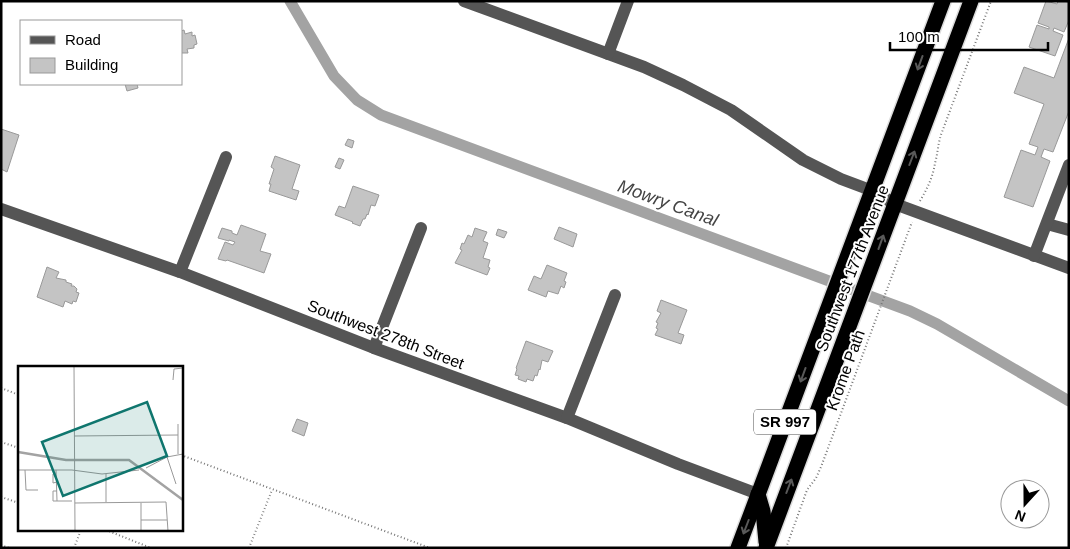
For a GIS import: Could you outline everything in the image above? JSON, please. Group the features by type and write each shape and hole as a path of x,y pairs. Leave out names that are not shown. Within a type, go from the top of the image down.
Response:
{"highway":[{"name":"Southwest 177th Avenue","path":"738,548 943,1"},
{"name":"Southwest 177th Avenue","path":"766,547 971,1"},
{"path":"758,494 763,512 766,547"}],"street":[{"path":"464,1 644,67 684,85 731,110 803,160 840,179 872,191 895,204 1069,268"},
{"path":"608,54 628,1"},
{"path":"180,272 226,157"},
{"path":"1034,256 1069,165"},
{"name":"Southwest 278th Street","path":"1,209 180,272 374,348 567,418 678,464 758,494"},
{"path":"1047,224 1069,230"},
{"path":"374,348 421,228"},
{"path":"567,418 615,295"}],"path":[{"path":"920,203 932,177 939,140 991,1"},
{"name":"Krome Path","path":"786,548 807,490 821,467 911,226"},
{"path":"1,388 18,395"},
{"path":"1,442 18,448"},
{"path":"182,455 430,548"},
{"path":"249,548 272,489"},
{"path":"1,497 18,503"},
{"path":"74,548 80,532"},
{"path":"111,532 151,548"},
{"path":"1,545 10,548"}],"building":[{"path":"1046,1 1057,4 1058,1 1069,3 1069,20 1064,32 1054,28 1053,31 1063,35 1055,56 1029,47 1037,25 1049,29 1049,27 1038,23"},
{"path":"184,30 185,34 192,32 192,36 195,35 197,44 194,45 194,48 187,49 188,53 182,53 182,31"},
{"path":"1069,38 1069,111 1053,152 1044,149 1041,157 1050,161 1033,207 1004,197 1021,150 1035,155 1038,147 1029,144 1044,104 1014,93 1024,67 1054,78"},
{"path":"125,85 137,85 138,88 127,91"},
{"path":"1,129 19,135 7,172 1,169"},
{"path":"348,139 354,141 352,148 345,145"},
{"path":"275,156 300,165 292,189 299,191 296,200 269,191 271,184 269,184 274,169 271,167"},
{"path":"339,158 344,160 340,169 335,167"},
{"path":"353,186 379,195 375,206 371,205 368,215 363,219 360,226 335,215 339,206 345,208"},
{"path":"241,225 266,234 260,251 271,254 264,273 227,260 218,259 225,242 233,245 235,242 218,238 222,228 232,231 232,233 237,235"},
{"path":"559,227 577,234 573,247 554,239"},
{"path":"475,228 487,232 483,241 488,243 483,258 490,260 488,267 490,268 487,275 455,263 462,250 460,249 462,243 464,244 468,235 472,237"},
{"path":"498,229 507,232 504,238 496,235"},
{"path":"547,265 567,273 564,288 561,286 558,294 548,291 546,297 528,290 534,276 541,279"},
{"path":"47,267 59,272 56,278 66,280 66,282 72,284 71,286 77,289 76,292 79,293 76,302 73,301 72,304 65,301 63,307 37,297"},
{"path":"661,300 687,310 678,333 684,335 681,344 655,335 658,329 656,328 658,323 656,322 661,313 657,311"},
{"path":"526,341 553,351 548,362 542,360 540,370 537,376 535,375 533,381 527,379 526,382 518,379 519,376 515,375"},
{"path":"297,419 308,423 304,436 292,431"}],"waterway":[{"name":"Mowry Canal","path":"290,1 334,76 357,100 381,115 910,311 937,324 1069,401"}]}
